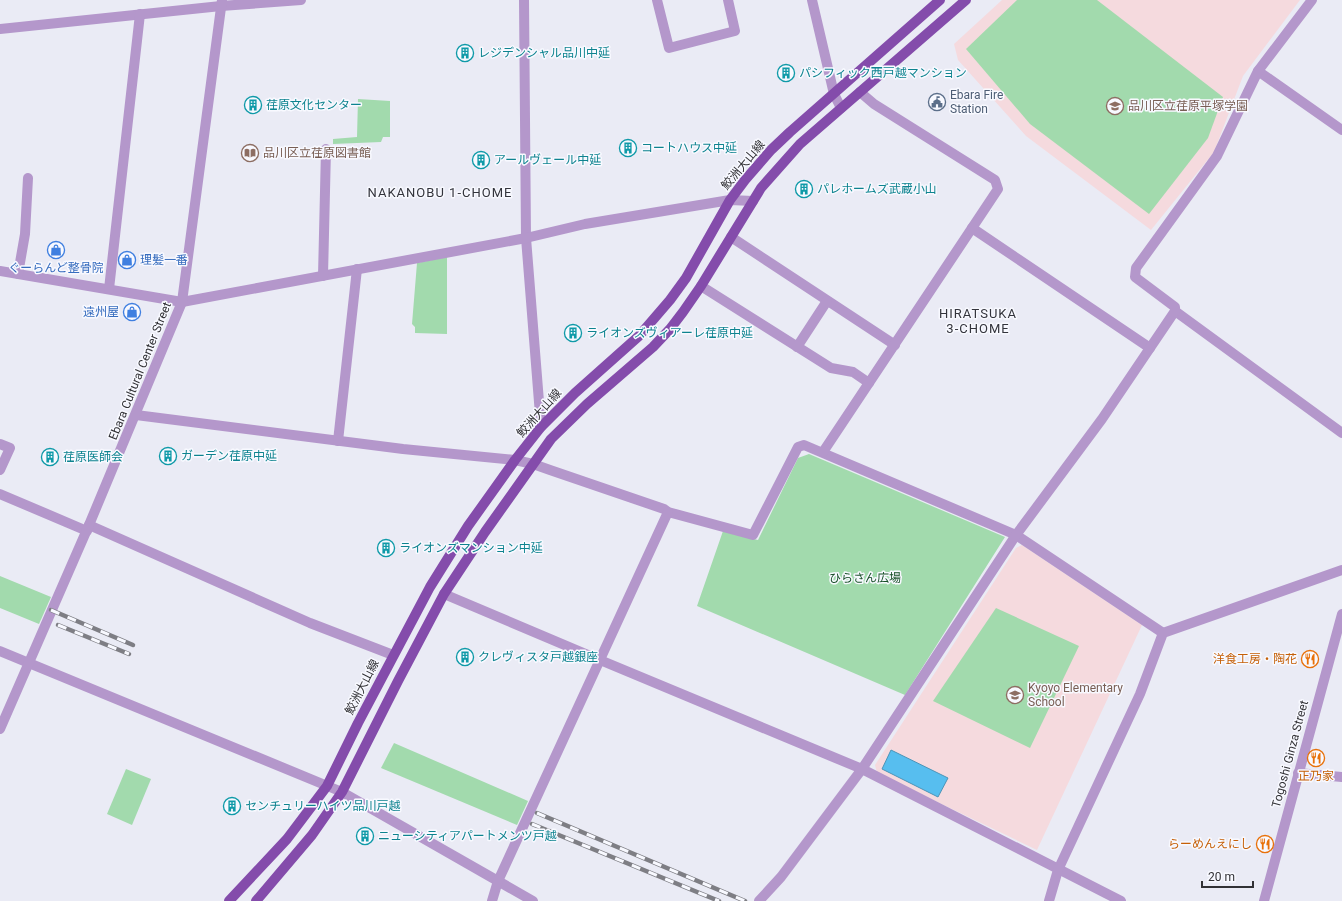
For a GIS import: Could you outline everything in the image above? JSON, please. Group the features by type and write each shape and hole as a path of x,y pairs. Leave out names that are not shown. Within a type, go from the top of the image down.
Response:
{"main road":[{"name":"鮫洲大山線","path":"229,901 287,839 327,786 393,655 430,587 468,526 515,460 542,427 575,393 639,336 670,300 686,278 730,200 771,150 940,0"},
{"path":"256,901 312,834 342,792 444,594 485,532 551,439 657,342 683,312 701,286 761,188 800,144 966,0"}],"street":[{"path":"0,29 140,14 222,3 300,0"},
{"path":"524,0 526,238 542,427"},
{"path":"658,0 669,48 735,31 728,0"},
{"path":"812,0 834,94 841,108"},
{"path":"1312,0 1258,71 1217,156 1136,268 1135,277 1175,307 1175,311 1342,433"},
{"name":"Ebara Cultural Center Street","path":"0,729 88,528 182,302 222,3"},
{"path":"109,289 140,14"},
{"path":"1258,71 1342,130"},
{"path":"823,452 998,189 995,180 874,104 860,92"},
{"path":"322,276 326,149"},
{"path":"18,274 25,234 28,178"},
{"path":"0,271 182,302 526,238 585,224 730,200 753,201"},
{"path":"972,228 1150,348"},
{"path":"731,237 895,345"},
{"path":"338,440 357,269"},
{"path":"701,286 797,348 831,368 853,372 869,383"},
{"path":"797,348 827,301"},
{"path":"762,897 781,877 862,769 1016,535 1102,419 1175,311"},
{"path":"136,415 515,460 533,464 668,512 754,535 798,447 804,445 1016,535 1163,633"},
{"path":"0,444 10,448 0,470"},
{"path":"0,494 88,528 310,623 393,655"},
{"path":"492,901 498,881 668,512"},
{"path":"1049,901 1058,870 1140,694 1163,633 1342,570"},
{"path":"444,594 862,769 1121,901"},
{"name":"Togoshi Ginza Street","path":"1264,901 1342,614"},
{"path":"0,651 342,792 533,901"},
{"path":"1298,773 1342,777"}],"shaded area":[{"name":"品川区立荏原平塚学園","path":"1002,0 1300,0 1243,76 1214,152 1151,230 1026,136 958,60 954,44"},
{"name":"Kyoyo Elementary School","path":"1022,545 1142,625 1037,850 877,773 875,765 1016,548"}],"green space":[{"name":"品川区立荏原平塚学園","path":"1017,0 1097,0 1223,97 1208,138 1149,214 1030,124 966,49"},
{"path":"358,99 390,101 390,137 383,137 381,142 333,144 333,139 357,137"},
{"path":"447,257 447,334 415,333 415,327 412,324 417,263"},
{"name":"ひらさん広場","path":"809,454 1005,537 905,695 697,606 723,531 758,540 798,458"},
{"path":"0,576 51,597 39,624 0,608"},
{"path":"996,608 1079,646 1030,748 933,701"},
{"path":"394,743 528,801 517,825 381,768"},
{"path":"126,769 151,779 132,825 107,814"}],"water":[{"path":"891,750 948,778 938,797 882,769"}],"railway":[{"path":"51,610 133,645"},
{"path":"58,625 129,654"},
{"path":"537,813 745,901"},
{"path":"532,824 719,901"}],"place":[{"name":"レジデンシャル品川中延","path":"465,53"},
{"name":"パシフィック西戸越マンション","path":"786,73"},
{"name":"Ebara Fire Station","path":"937,102"},
{"name":"荏原文化センター","path":"253,105"},
{"name":"品川区立荏原平塚学園","path":"1115,106"},
{"name":"コートハウス中延","path":"628,148"},
{"name":"品川区立荏原図書館","path":"250,153"},
{"name":"アールヴェール中延","path":"481,160"},
{"name":"パレホームズ武蔵小山","path":"804,189"},
{"name":"ぐーらんど整骨院","path":"56,250"},
{"name":"理髪一番","path":"127,260"},
{"name":"遠州屋","path":"132,312"},
{"name":"ライオンズヴィアーレ荏原中延","path":"573,333"},
{"name":"ガーデン荏原中延","path":"168,456"},
{"name":"荏原医師会","path":"50,457"},
{"name":"ライオンズマンション中延","path":"386,548"},
{"name":"クレヴィスタ戸越銀座","path":"465,657"},
{"name":"洋食工房・陶花","path":"1310,659"},
{"name":"Kyoyo Elementary School","path":"1015,695"},
{"name":"正乃家","path":"1316,758"},
{"name":"センチュリーハイツ品川戸越","path":"232,806"},
{"name":"ニューシティアパートメンツ戸越","path":"365,836"},
{"name":"らーめんえにし","path":"1265,844"}],"district":[{"name":"NAKANOBU 1-CHOME","path":"440,192"},
{"name":"HIRATSUKA 3-CHOME","path":"978,320"}]}
